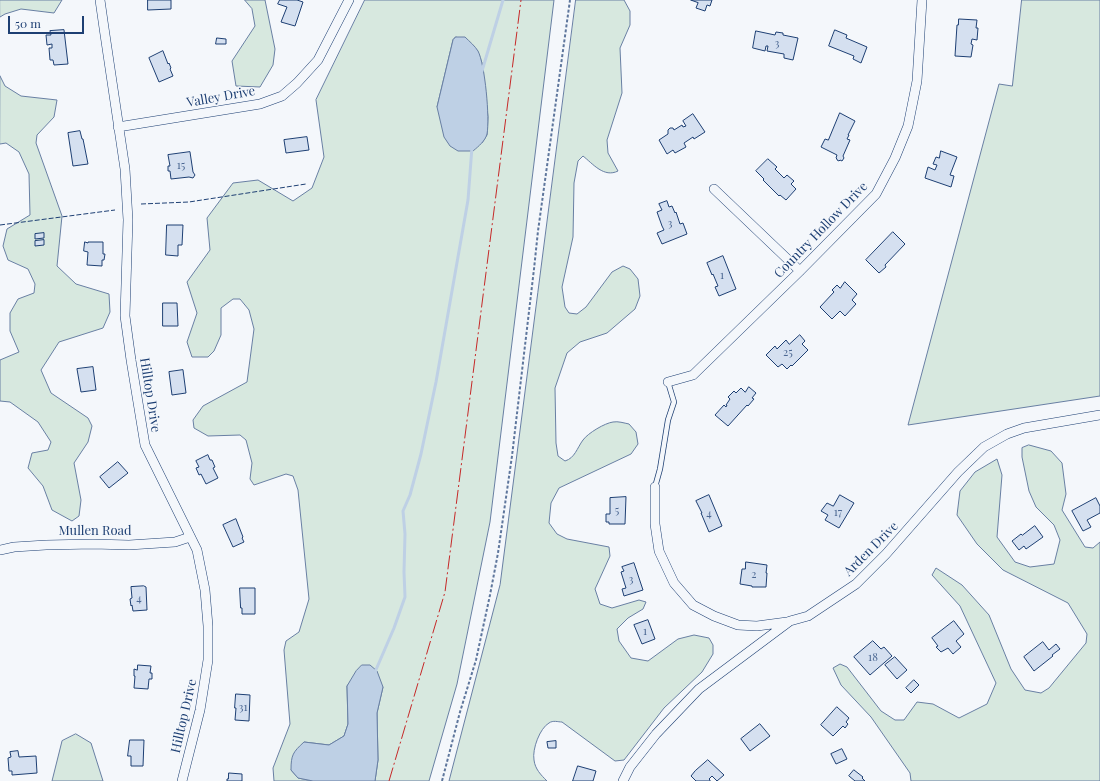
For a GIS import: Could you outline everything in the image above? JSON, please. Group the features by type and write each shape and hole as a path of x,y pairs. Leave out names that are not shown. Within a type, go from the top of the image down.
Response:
{"street":[{"name":"Hilltop Drive","path":"100,0 125,169 128,220 125,316 145,446 197,550 206,590 208,660 200,710 182,781"},
{"name":"Valley Drive","path":"118,127 260,104 282,96 297,83 318,60 349,0"},
{"name":"Country Hollow Drive","path":"668,382 693,375 800,271 876,194 895,158 908,126 917,81 920,0"},
{"path":"714,189 800,271"},
{"name":"Arden Drive","path":"623,781 630,767 656,734 699,689 790,621 808,616 856,584 886,554 958,472 984,447 1007,434 1024,428 1100,415"},
{"path":"654,487 654,524 659,551 674,583 693,605 714,616 738,625 757,626 790,621"},
{"name":"Mullen Road","path":"0,550 14,547 46,545 129,545 175,542 190,536"}],"lane":[{"path":"654,487 660,469 668,420 674,402 668,382"}],"path":[{"path":"442,781 479,648 503,522 538,231 570,0"}],"shaded area":[{"path":"0,0 62,0 54,13 21,9 0,17"},
{"path":"245,0 265,0 275,49 273,65 260,87 236,86 232,61 255,26 252,9"},
{"path":"365,0 554,0 490,522 457,684 429,781 375,781 378,760 377,713 383,687 363,665 347,686 348,724 344,736 329,745 304,742 291,770 298,778 313,781 274,781 273,768 290,724 284,650 286,641 299,632 309,599 298,490 293,476 286,474 254,485 250,479 252,463 246,440 240,435 208,436 194,428 193,420 203,406 247,382 254,329 249,310 240,299 233,299 221,308 221,335 214,351 208,357 192,357 187,342 197,313 187,282 210,250 207,218 233,183 258,180 293,201 312,188 324,157 316,100","holes":["456,37 477,50 482,63 488,117 487,135 482,143 437,107 453,40"]},
{"path":"576,0 624,0 630,11 630,25 620,48 622,93 607,140 608,153 618,171 608,173 603,171 583,156 578,161 574,183 573,237 562,287 565,307 569,313 577,314 586,307 612,272 623,266 630,269 638,279 640,296 635,309 607,333 580,342 567,353 555,388 556,443 558,456 565,461 568,460 574,455 583,440 589,434 606,424 617,422 629,424 636,432 638,444 631,454 559,488 551,503 549,523 557,534 567,539 609,547 610,556 595,589 600,604 612,608 639,600 646,602 643,609 628,618 617,629 619,641 631,658 648,661 678,639 694,635 709,638 713,645 713,654 702,672 664,708 624,760 615,761 562,722 554,721 549,723 543,729 537,739 534,750 534,760 537,769 547,781 449,781 500,585"},
{"path":"1022,0 1100,0 1100,396 908,425 999,84 1012,86"},
{"path":"0,76 5,86 21,96 57,100 54,117 37,135 36,143 62,216 57,266 76,284 109,294 110,312 103,328 59,342 41,370 51,393 88,418 92,426 88,442 74,463 81,500 79,516 72,521 52,510 43,486 28,468 32,453 48,450 51,442 38,422 10,402 0,401 0,360 19,352 10,331 10,313 18,299 34,293 35,284 28,269 8,260 3,246 7,229 30,215 29,174 19,152 6,143 0,144"},
{"path":"1029,445 1051,451 1062,463 1066,494 1062,510 1085,547 1093,548 1100,542 1100,781 911,781 910,773 871,717 841,685 833,668 840,664 847,667 881,711 895,720 904,720 917,702 933,704 959,718 987,704 996,683 960,606 932,575 936,568 962,585 989,615 1011,669 1025,690 1041,693 1049,688 1086,643 1087,634 1068,603 1003,570 977,544 957,515 960,491 975,472 997,459 1002,475 997,537 1015,562 1030,567 1054,564 1060,540 1054,525 1036,507 1029,491 1022,457 1022,448"},
{"path":"76,734 91,743 103,781 52,781 62,741"}],"water":[{"path":"456,37 465,37 477,49 481,58 485,79 488,117 487,134 480,145 473,151 458,151 450,146 444,137 437,107 453,40"},
{"path":"362,665 370,665 377,671 383,687 377,713 378,760 375,781 313,781 298,778 291,770 292,757 297,748 304,742 329,745 344,736 348,724 347,686 356,671"}],"building":[{"path":"148,0 171,0 171,9 148,10"},
{"path":"280,0 297,0 303,2 295,26 281,22 287,7 278,4"},
{"path":"691,0 712,0 710,6 707,5 705,11 696,8 698,3"},
{"path":"959,19 977,20 977,40 972,39 971,44 973,45 971,57 955,56 957,25"},
{"path":"64,30 68,64 54,65 53,60 50,60 49,48 52,48 52,44 47,45 46,35 51,35 50,31"},
{"path":"835,30 847,35 846,38 867,47 861,63 853,59 854,56 829,46"},
{"path":"756,31 775,35 776,32 783,33 783,35 798,38 793,60 784,58 784,54 767,51 768,46 766,46 765,51 753,48"},
{"path":"217,38 226,39 226,44 216,44"},
{"path":"163,51 173,76 159,82 149,58"},
{"path":"840,113 855,121 848,135 847,139 850,140 842,161 837,160 837,155 821,147 825,139 828,140"},
{"path":"693,114 705,132 684,143 686,147 675,153 673,150 667,154 659,140 668,134 668,130 670,128 673,128 674,130 682,125 683,127 686,126 683,121"},
{"path":"80,131 88,164 73,166 68,133"},
{"path":"307,137 309,150 286,153 284,140"},
{"path":"941,151 957,157 950,175 954,176 951,187 925,178 928,167 935,170 937,165 933,164 936,157 939,158"},
{"path":"190,152 193,172 195,175 193,178 171,179 170,171 168,171 168,166 170,166 168,155"},
{"path":"768,159 777,167 775,169 784,178 787,175 794,181 791,184 796,189 786,200 780,195 779,196 756,171"},
{"path":"667,201 669,207 672,206 675,213 676,212 680,224 683,223 687,234 662,244 657,233 664,230 657,212 662,210 659,204"},
{"path":"167,225 183,225 182,245 178,245 178,256 166,255"},
{"path":"893,232 905,244 885,265 886,267 879,273 866,260"},
{"path":"44,233 44,238 35,239 35,234"},
{"path":"44,240 44,245 35,246 35,241"},
{"path":"85,242 103,242 103,254 105,254 104,260 102,260 102,266 87,265 88,252 84,251"},
{"path":"723,256 736,289 719,296 715,287 718,286 707,263"},
{"path":"845,282 857,294 852,300 856,304 845,316 840,311 832,319 820,307 834,292 832,290 837,285 840,288"},
{"path":"163,303 177,303 178,326 163,326"},
{"path":"800,335 805,341 802,344 808,350 787,369 782,364 778,367 766,355 775,346 777,349 786,340 789,344"},
{"path":"93,367 96,390 81,392 77,369"},
{"path":"183,370 186,393 172,395 169,372"},
{"path":"749,387 756,393 752,398 754,399 728,426 715,415 724,405 726,407 730,399 728,397 734,391 736,393 741,388 745,392"},
{"path":"208,455 210,460 212,460 215,467 213,468 218,478 206,484 201,474 199,475 196,468 199,467 196,461"},
{"path":"118,462 128,473 109,488 100,477"},
{"path":"709,495 722,526 709,532 696,501"},
{"path":"840,495 854,503 839,528 825,520 828,515 821,511 827,503 833,506"},
{"path":"626,497 625,524 609,524 609,522 606,522 606,514 610,514 610,498"},
{"path":"1096,498 1100,506 1100,513 1087,520 1091,527 1083,531 1072,511"},
{"path":"236,519 244,542 233,547 223,525"},
{"path":"1035,526 1043,537 1026,549 1024,546 1019,550 1012,541"},
{"path":"746,562 767,565 766,587 752,587 740,584 742,569 745,569"},
{"path":"634,563 643,590 624,596 622,589 626,588 621,572 624,571 622,567"},
{"path":"131,587 146,587 147,610 133,611 130,599 132,598"},
{"path":"240,588 255,588 255,614 242,614"},
{"path":"648,620 655,639 642,644 634,625"},
{"path":"954,621 964,634 956,641 961,647 953,654 948,648 941,652 936,647 938,646 932,638"},
{"path":"873,641 881,649 884,647 892,656 870,675 854,657"},
{"path":"1043,642 1049,650 1056,644 1060,649 1034,671 1024,657"},
{"path":"895,657 907,670 897,679 885,665"},
{"path":"138,665 151,666 150,673 152,673 152,679 149,679 148,689 134,688 134,669 137,670"},
{"path":"914,680 919,685 911,693 906,688"},
{"path":"236,694 250,695 249,721 235,720"},
{"path":"837,707 849,718 846,722 848,724 845,728 843,726 833,736 821,725"},
{"path":"760,724 770,736 750,751 741,739"},
{"path":"130,740 144,740 143,766 131,766 131,756 128,756"},
{"path":"556,741 556,748 548,748 547,742"},
{"path":"842,749 847,759 836,764 831,754"},
{"path":"18,751 19,757 36,756 37,773 12,775 12,771 9,771 8,758 11,757 10,752"},
{"path":"708,760 724,775 717,781 712,776 709,779 710,781 696,781 691,776"},
{"path":"578,766 596,771 593,781 573,781"},
{"path":"854,770 863,777 862,778 865,781 855,781 849,776"},
{"path":"229,773 242,774 242,781 227,781"}],"waterway":[{"path":"482,71 503,0"},
{"path":"375,672 394,628 405,597 405,534 403,511 410,495 421,454 436,382 468,200 472,147"}],"fence":[{"path":"141,204 189,202 306,184"},
{"path":"0,225 115,210"}],"power":[{"path":"389,781 445,592 521,0"}]}
